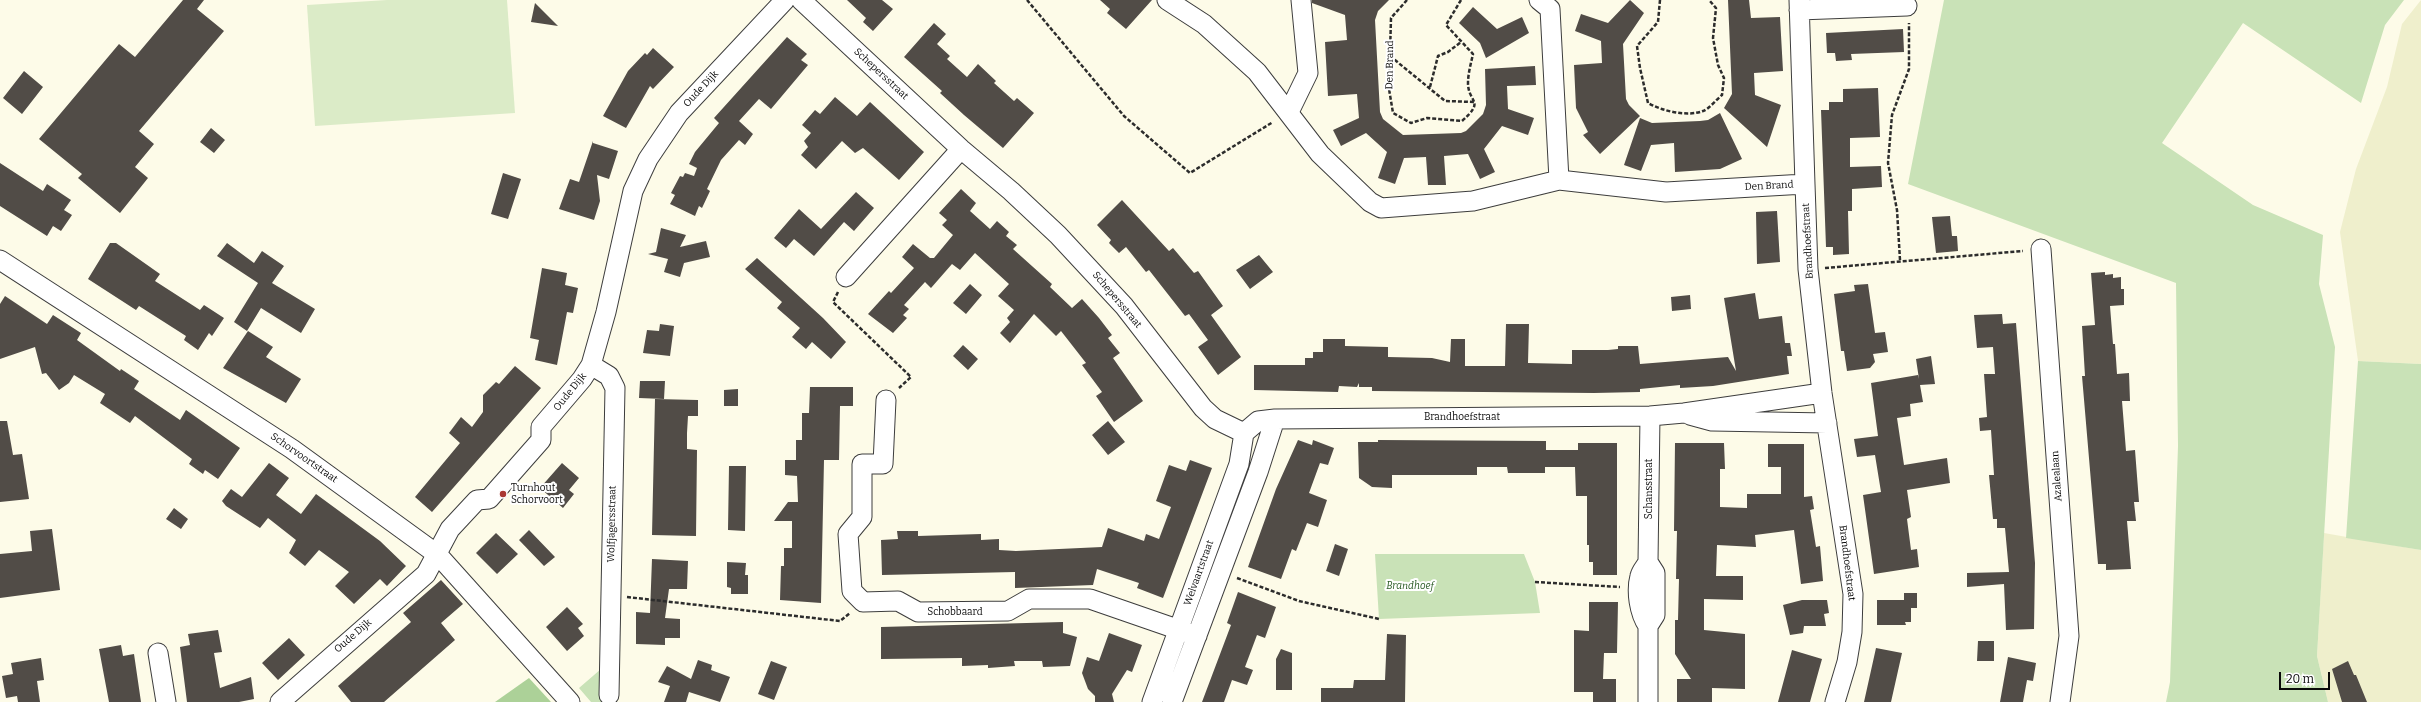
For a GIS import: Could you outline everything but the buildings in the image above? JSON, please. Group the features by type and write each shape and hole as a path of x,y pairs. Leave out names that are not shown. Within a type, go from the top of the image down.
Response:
{"street":[{"name":"Oude Dijk","path":"280,702 426,574 438,555 450,529 477,500 489,499 541,440 541,427 582,380 591,365 606,312 633,191 648,159 679,113 785,0"},
{"name":"Schepersstraat","path":"801,0 961,149 1011,191 1093,271 1124,306 1203,408 1215,419 1244,433"},
{"name":"Den Brand","path":"1167,0 1204,24 1257,72 1320,154 1376,207 1473,201 1559,180 1666,192 1805,184 1799,5 1907,6"},
{"path":"1289,112 1308,72 1301,0"},
{"path":"1549,3 1559,180"},
{"path":"846,277 961,149"},
{"name":"Brandhoefstraat","path":"1805,184 1808,269 1822,393 1853,594 1852,632 1847,662 1835,702"},
{"name":"Azalealaan","path":"2041,250 2069,636 2060,702"},
{"name":"Schorvoortstraat","path":"0,260 292,449 438,555 570,702"},
{"name":"Wolfjagersstraat","path":"591,365 609,376 615,388 609,695"},
{"name":"Brandhoefstraat","path":"1244,433 1258,421 1275,419 1650,416 1684,413 1822,393"},
{"path":"863,602 852,592 848,534 862,517 862,464 883,464 886,400"},
{"name":"Brandhoefstraat","path":"1684,413 1712,422 1827,423"},
{"name":"Schansstraat","path":"1648,626 1641,616 1639,588 1640,575 1648,562 1650,416"},
{"name":"Welvaartstraat","path":"1172,702 1258,472 1275,419"},
{"path":"1244,433 1239,464 1258,472"},
{"name":"Welvaartstraat","path":"1152,702 1239,464"},
{"name":"Schansstraat","path":"1648,562 1655,573 1654,615 1648,626 1648,702"},
{"name":"Schobbaard","path":"863,602 898,601 918,612 1008,612 1029,599 1090,598 1197,636"},
{"path":"158,653 166,702"}],"path":[{"path":"1027,0 1124,116 1190,173 1289,112"},
{"name":"Den Brand","path":"1406,0 1391,18 1389,89 1392,113 1411,123 1427,118 1462,121 1472,111 1475,102"},
{"path":"1390,56 1430,87 1445,101 1475,102 1467,84 1473,54 1446,25 1461,0"},
{"path":"1660,0 1658,22 1637,46 1640,68 1648,103 1657,108 1685,113 1704,111 1722,95 1724,78 1718,65 1713,38 1716,8 1709,0"},
{"path":"1900,260 1898,210 1888,163 1892,116 1909,69 1907,6"},
{"path":"1430,87 1438,56 1448,52 1461,42"},
{"path":"1808,269 1900,260 2041,250"},
{"path":"846,277 833,302 911,376 886,400"},
{"path":"1220,571 1299,601 1379,620"},
{"path":"1535,582 1639,588"},
{"path":"611,595 840,621 863,602"}],"green space":[{"path":"387,0 507,0 515,113 315,126 307,5"},
{"path":"1944,0 2404,0 2385,25 2361,103 2243,23 2162,143 2253,205 2323,235 2319,284 2335,347 2317,656 2328,702 2166,702 2170,682 2178,446 2176,283 1908,184"},
{"path":"2421,0 2421,364 2358,361 2340,232 2356,169 2387,87 2402,24"},
{"path":"2358,361 2421,364 2421,550 2346,538"},
{"path":"2324,533 2421,550 2421,702 2328,702 2317,656"},
{"name":"Brandhoef","path":"1375,554 1524,554 1535,582 1540,613 1379,619"},
{"path":"601,669 602,702 591,702 579,688"},
{"path":"529,678 551,702 495,702"}],"place":[{"name":"Turnhout Schorvoort","path":"503,494"}]}
